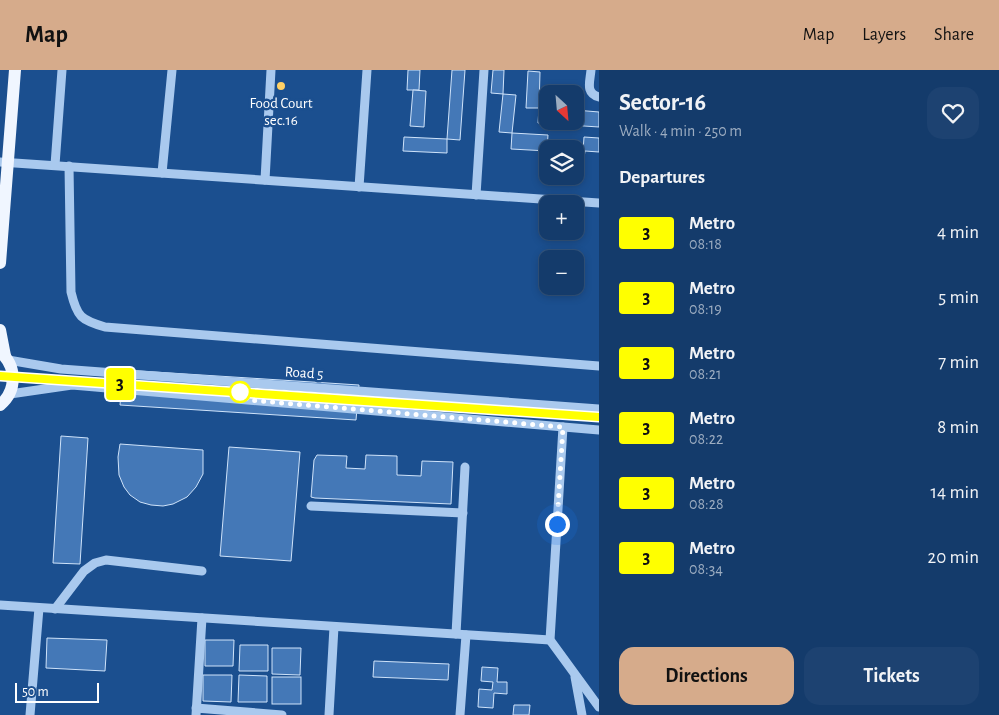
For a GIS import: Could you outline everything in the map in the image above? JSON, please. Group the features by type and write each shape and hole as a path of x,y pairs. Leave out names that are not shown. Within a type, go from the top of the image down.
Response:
{"main road":[{"path":"0,263 4,162 15,70"},
{"path":"0,330 4,356 12,368 14,377 10,394 0,405"}],"street":[{"path":"55,166 62,70"},
{"path":"162,173 172,70"},
{"path":"265,180 271,70"},
{"path":"358,187 367,70"},
{"path":"476,195 484,70"},
{"path":"591,70 590,91 599,97"},
{"path":"4,162 599,203"},
{"path":"69,166 71,292 75,308 81,317 89,322 105,327 599,366"},
{"name":"Road 5","path":"4,356 60,369 599,409"},
{"name":"Road 5","path":"10,394 72,385 599,430"},
{"path":"563,427 550,640 599,706"},
{"path":"460,715 465,467"},
{"path":"311,506 463,513"},
{"path":"56,609 84,571 95,563 106,560 202,571"},
{"path":"0,605 550,640"},
{"path":"30,715 39,608"},
{"path":"202,618 196,712 282,715"},
{"path":"329,715 334,626"},
{"path":"575,674 582,715"}],"building":[{"path":"408,70 420,70 419,90 407,90"},
{"path":"452,70 465,70 460,140 447,139"},
{"path":"493,70 504,70 503,94 491,93"},
{"path":"528,71 540,72 539,108 526,108"},
{"path":"413,90 426,91 424,127 410,126"},
{"path":"503,94 516,95 512,133 499,132"},
{"path":"584,111 599,112 599,127 584,126"},
{"path":"512,133 548,135 548,140 539,140 539,151 511,149"},
{"path":"404,137 447,139 447,153 403,151"},
{"path":"584,137 599,138 599,152 585,151 584,158"},
{"path":"123,370 359,385 356,420 120,405"},
{"path":"61,436 88,438 80,564 53,563"},
{"path":"120,444 203,450 203,474 196,487 187,497 173,504 163,506 140,502 130,495 119,475 118,457"},
{"path":"229,447 300,452 291,561 220,556"},
{"path":"317,455 347,456 346,468 365,469 366,455 397,456 397,475 421,476 422,461 453,462 451,504 311,497 314,460"},
{"path":"47,638 107,640 105,671 46,668"},
{"path":"205,640 234,640 233,666 205,666"},
{"path":"240,645 268,645 268,671 239,671"},
{"path":"272,648 301,648 300,675 272,674"},
{"path":"374,661 449,664 448,680 373,677"},
{"path":"482,667 498,668 497,682 507,682 507,694 494,693 493,708 478,707 479,689 492,690 493,682 481,681"},
{"path":"203,675 232,675 231,702 203,701"},
{"path":"239,675 267,676 267,702 238,702"},
{"path":"272,677 301,677 301,704 272,704"},
{"path":"514,705 530,705 529,715 513,715"}],"railway":[{"path":"0,376 599,417"}],"metro line":[{"name":"3","path":"0,376 599,417"}],"place":[{"name":"Food Court sec.16","path":"281,86"}],"route":[{"path":"240,392 248,400 563,427 557,524"}]}
